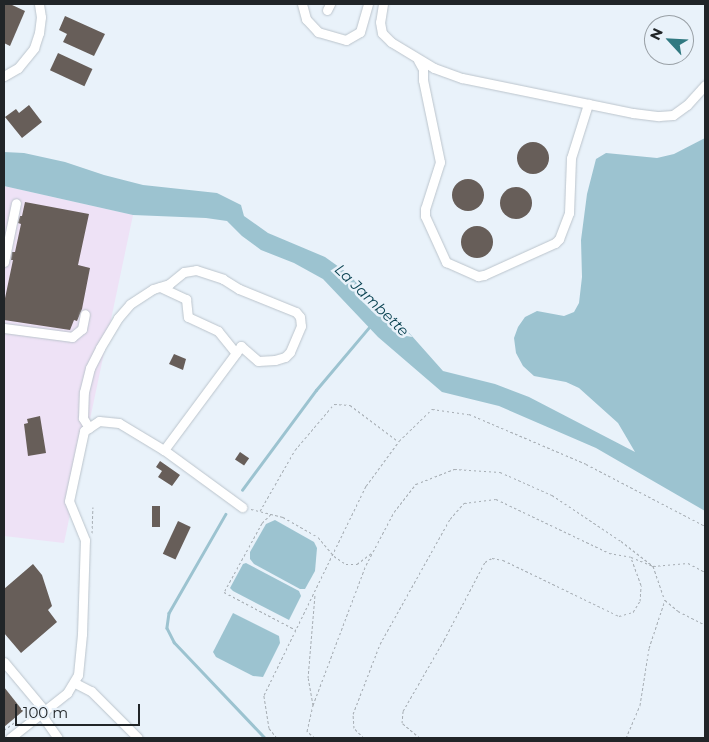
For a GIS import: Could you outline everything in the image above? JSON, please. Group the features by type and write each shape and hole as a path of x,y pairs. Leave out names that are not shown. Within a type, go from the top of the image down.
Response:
{"street":[{"path":"4,76 18,68 34,48 39,33 41,17 39,4"},
{"path":"302,4 306,19 318,32 346,40 360,32 368,4"},
{"path":"383,4 380,22 382,33 390,42 418,60 462,78 633,114 659,116 673,115 687,105 705,85"},
{"path":"418,60 423,69 440,162 425,209 425,216 446,262 478,276 502,267 559,239 569,213 571,158 588,104"},
{"path":"4,262 16,203"},
{"path":"89,428 83,418 84,392 90,368 118,318 130,304 169,284 184,272 196,270 223,279 239,289 296,312 300,317 300,326 290,352 285,357 275,360 258,361 241,346 164,450"},
{"path":"160,287 186,299 188,317 218,330 236,353"},
{"path":"4,328 72,337 82,329 85,314"},
{"path":"10,738 43,713 75,683 80,662 82,634 85,540 69,502 84,431 99,421 119,423 164,450 242,507"},
{"path":"4,662 43,713 58,738"},
{"path":"75,683 90,691 138,738"}],"path":[{"path":"260,512 295,450 334,404 350,405 389,436 399,441"},
{"path":"277,738 269,728 264,695 316,593 366,486 399,441 432,409 469,414 586,464 705,526"},
{"path":"315,738 307,731 312,706 374,552 394,512 416,484 454,469 500,472 552,495 621,540 652,566 666,600 678,612 705,625"},
{"path":"364,738 354,728 353,714 380,644 450,520 464,503 496,499 609,553 631,557 652,566 688,563 705,572"},
{"path":"242,507 284,517 318,537 334,556 346,564 357,564 374,552"},
{"path":"271,514 262,523 224,592 296,630"},
{"path":"420,738 402,723 403,711 444,640 485,562 492,558 503,560 619,616 633,612 640,600 641,585 631,557"},
{"path":"312,706 308,678 316,593"},
{"path":"626,738 640,705 649,648 666,600"},
{"path":"4,730 16,721"}],"shaded area":[{"path":"4,186 133,215 64,543 4,536"}],"water":[{"name":"La Jambette","path":"705,138 705,511 596,448 499,406 442,392 378,337 323,279 294,263 261,250 242,236 227,221 206,218 133,215 4,186 4,152 24,153 65,162 143,185 217,193 241,205 244,216 268,233 325,257 346,272 403,326 443,371 495,384 529,397 635,452 618,423 579,388 566,382 534,376 523,366 516,353 514,338 518,327 525,317 537,311 564,316 574,312 579,303 582,277 581,240 587,194 596,159 606,153 657,158 674,154"},
{"path":"275,520 314,542 317,548 315,571 305,589 300,589 254,564 250,559 250,552 266,524"},
{"path":"246,563 299,591 301,596 289,620 230,588 243,564"},
{"path":"233,613 279,636 280,643 263,677 253,676 216,657 213,652"}],"building":[{"path":"4,4 10,4 25,11 10,46 4,43"},
{"path":"65,16 105,34 94,56 63,42 67,34 59,30"},
{"path":"58,53 92,69 84,86 50,70"},
{"path":"29,105 42,122 22,138 5,117 16,109 19,113"},
{"path":"533,142 544,147 549,158 544,169 533,174 522,169 517,158 522,147"},
{"path":"468,179 479,184 484,195 479,206 468,211 457,206 452,195 457,184"},
{"path":"516,187 527,192 532,203 527,214 516,219 505,214 500,203 505,192"},
{"path":"25,202 89,214 78,265 90,268 82,309 77,321 74,320 70,330 4,320 4,303 13,260 11,260 12,252 15,252 21,224 18,223 20,216 22,216"},
{"path":"477,226 488,231 493,242 488,253 477,258 466,253 461,242 466,231"},
{"path":"174,354 186,359 183,370 169,364"},
{"path":"40,416 46,453 28,456 24,424 28,423 27,419"},
{"path":"240,452 249,458 244,466 235,459"},
{"path":"160,461 180,475 172,486 158,477 162,471 156,467"},
{"path":"152,506 160,506 160,527 152,527"},
{"path":"178,521 191,527 175,560 163,554"},
{"path":"33,564 42,575 52,606 48,610 57,622 21,653 4,633 4,589"},
{"path":"4,687 23,711 4,727"}],"waterway":[{"path":"242,490 316,390 370,326"},
{"path":"226,514 169,613 167,628 174,642 265,738"}]}
